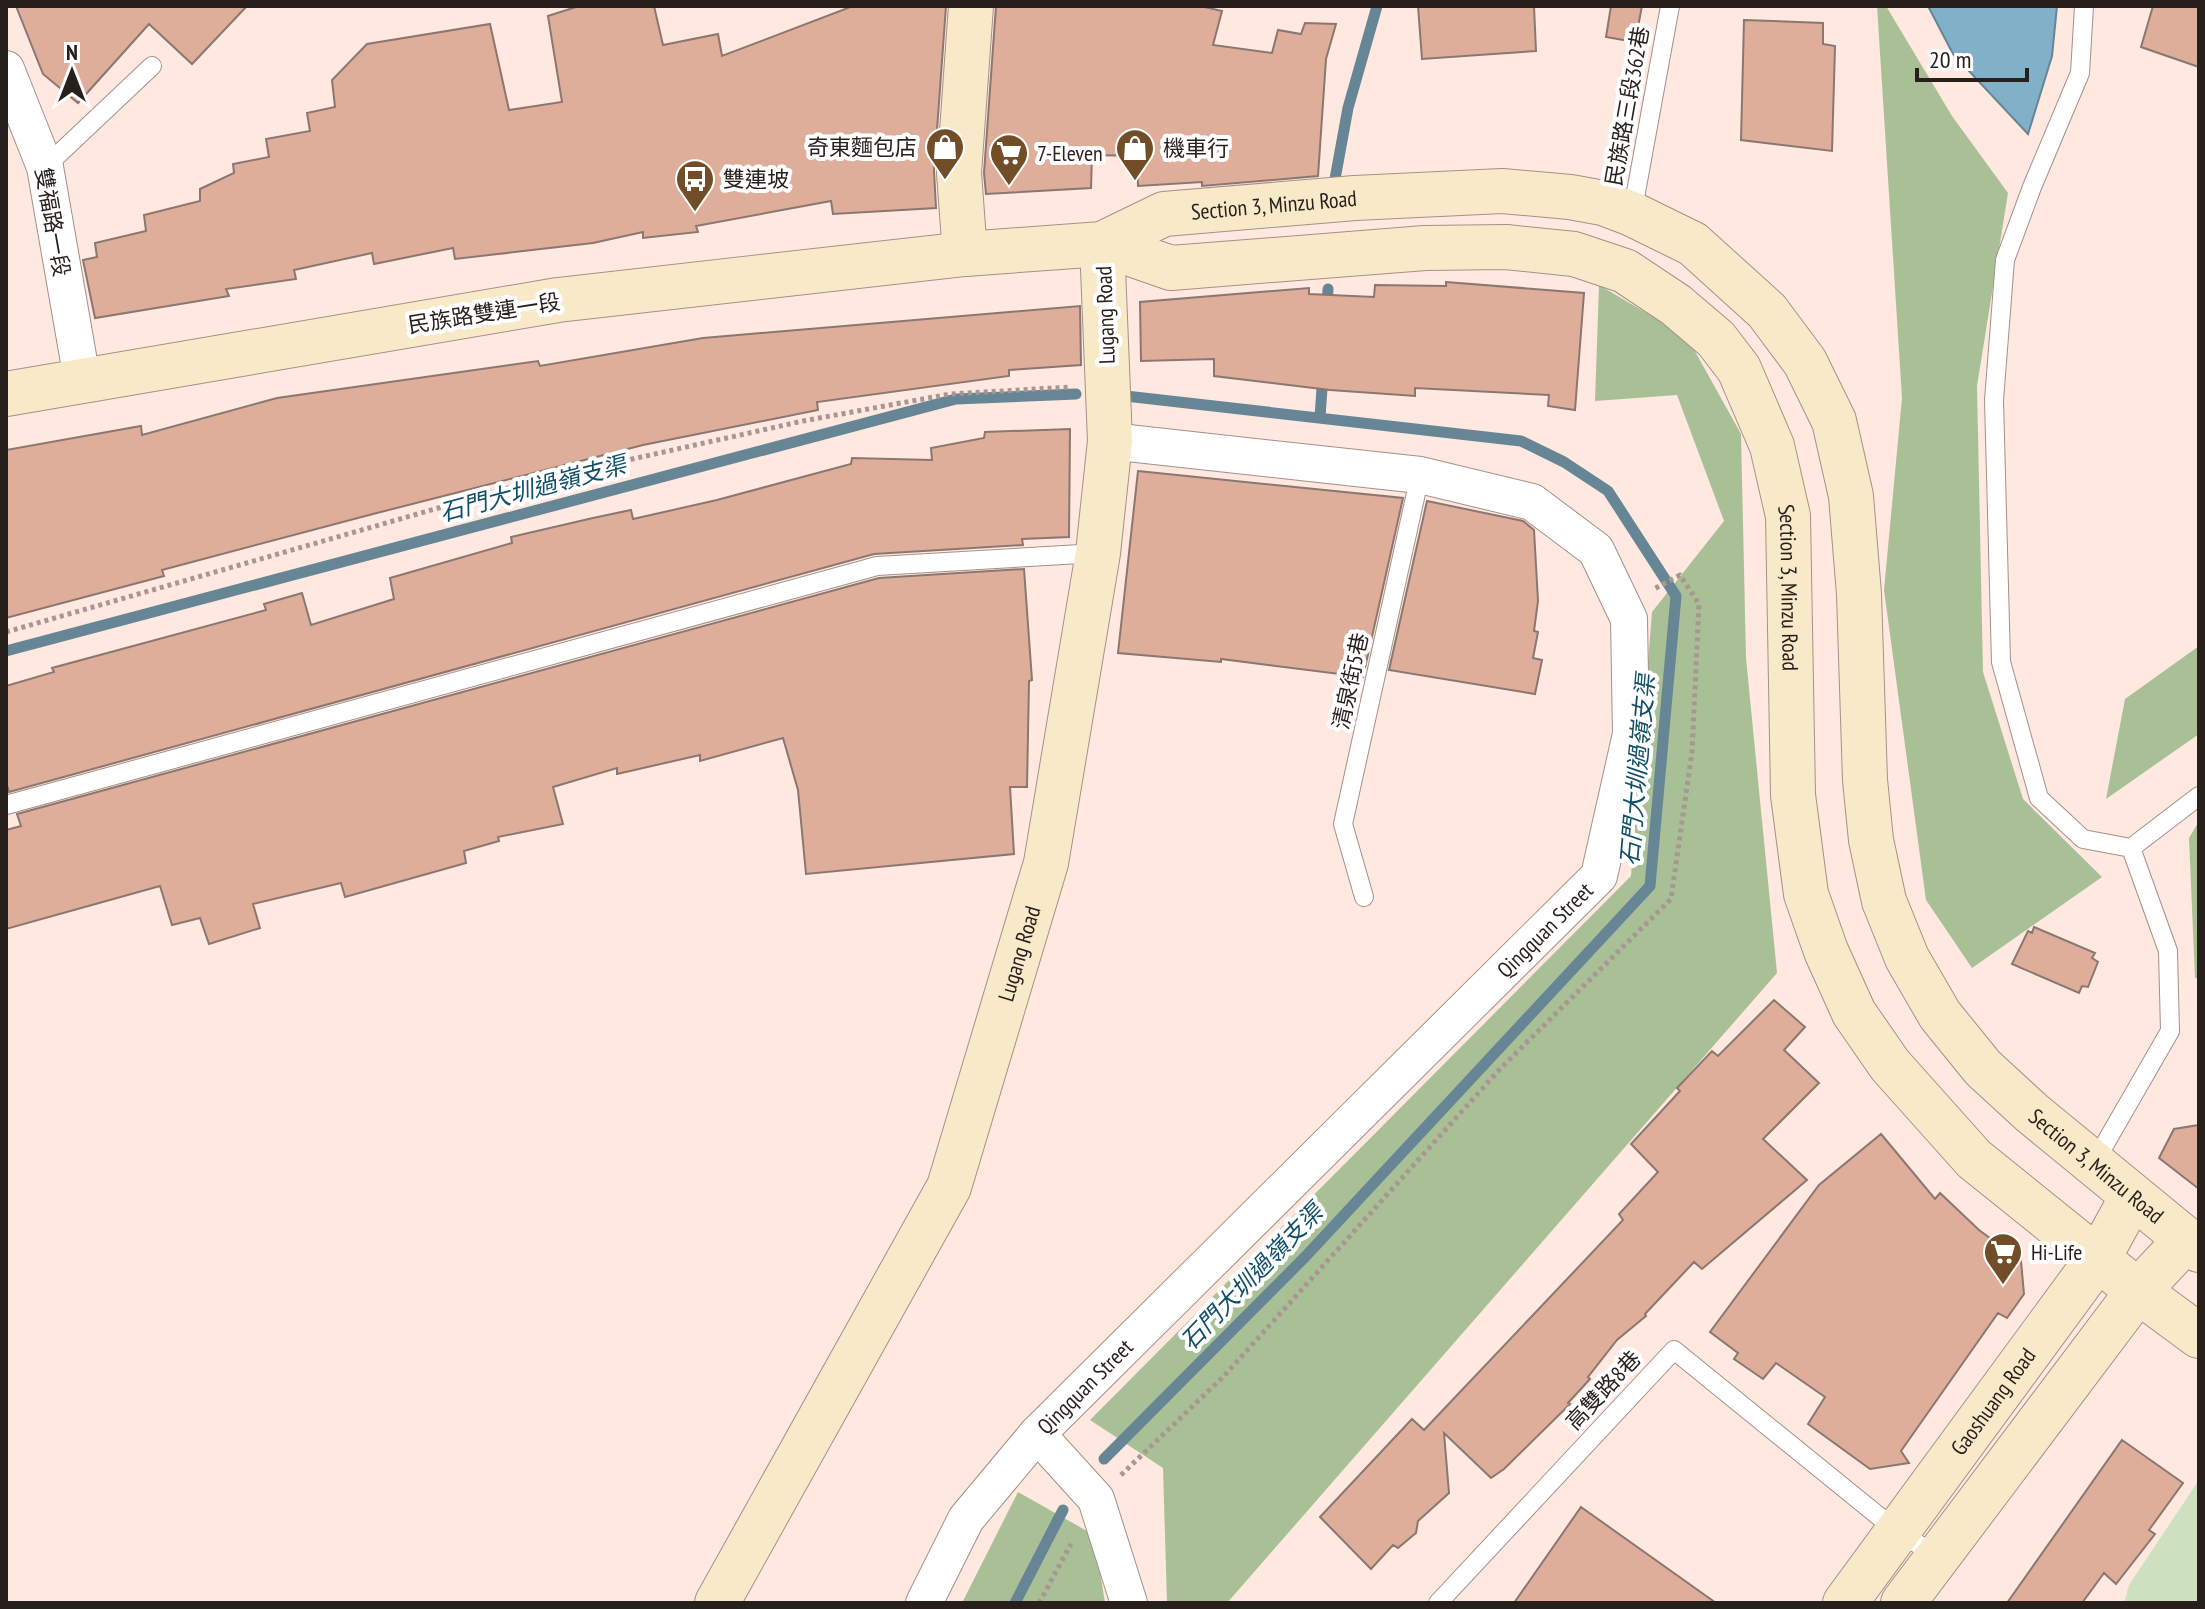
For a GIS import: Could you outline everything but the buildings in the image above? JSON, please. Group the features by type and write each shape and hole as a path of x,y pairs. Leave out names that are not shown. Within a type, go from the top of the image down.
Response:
{"main road":[{"path":"965,254 959,173 971,6"},
{"name":"Section 3, Minzu Road","path":"965,254 1102,244 1164,214 1355,198 1502,191 1603,203 1693,244 1767,311 1805,362 1834,421 1851,496 1859,594 1865,780 1871,840 1884,901 1907,958 1940,1015 1983,1068 2192,1245"},
{"name":"Section 3, Minzu Road","path":"1102,244 1171,268 1425,248 1506,247 1574,254 1625,271 1676,305 1716,339 1739,369 1772,446 1788,516 1793,795 1806,894 1826,951 1854,1013 1890,1065 1974,1159 2004,1186 2199,1336"},
{"name":"Lugang Road","path":"717,1603 949,1187 1046,863 1098,553 1110,441 1102,244"},
{"name":"民族路雙連一段","path":"6,394 558,300 965,254"},
{"name":"Gaoshuang Road","path":"1845,1603 2099,1257 2132,1197"},
{"path":"1903,1603 2138,1291 2192,1245"}],"street":[{"name":"雙福路一段","path":"6,69 45,167 82,379"},
{"name":"Qingquan Street","path":"924,1603 966,1519 1037,1434 1599,876 1631,734 1629,619 1596,550 1532,502 1420,475 1110,441"},
{"path":"1037,1434 1096,1499 1129,1603"}],"lane":[{"name":"民族路三段362巷","path":"1632,214 1670,6"},
{"path":"2084,6 2080,73 2005,260 1994,400 2001,662 2039,798 2083,839 2131,848 2199,796"},
{"path":"45,167 152,66"},
{"name":"清泉街5巷","path":"1364,897 1343,824 1420,475"},
{"path":"6,805 877,566 1098,553"},
{"path":"2093,1164 2170,1031 2168,951 2131,848"},
{"name":"高雙路8巷","path":"1438,1603 1674,1350 1897,1531 1937,1556"}],"path":[{"path":"6,632 529,482 803,421 950,394 1108,384"},
{"path":"1039,1603 1096,1499 1224,1376 1500,1069 1671,899 1692,752 1699,604 1680,575 1655,589"}],"green space":[{"path":"1877,6 1886,6 1952,116 2008,193 1977,386 1983,672 2023,799 2102,877 1972,968 1926,900 1884,590 1902,398"},
{"path":"1599,285 1687,337 1741,434 1746,658 1777,973 1227,1603 1167,1603 1163,1468 1090,1420 1631,876 1652,612 1724,521 1677,395 1595,401"},
{"path":"2199,646 2199,734 2106,799 2125,699"},
{"path":"2199,821 2199,979 2195,978 2189,838"},
{"path":"2199,1480 2199,1603 2124,1603 2129,1585"},
{"path":"1018,1492 1094,1535 1105,1603 962,1603"}],"water":[{"path":"1928,6 2057,6 2052,56 2028,134 1953,54"}],"waterway":[{"path":"1333,190 1348,108 1377,6"},
{"path":"1327,309 1328,289"},
{"path":"1320,417 1323,374"},
{"name":"石門大圳過嶺支渠","path":"6,651 956,399 1076,394"},
{"name":"石門大圳過嶺支渠","path":"1104,1459 1305,1257 1650,886 1676,596 1608,491 1564,462 1521,441 1117,395"},
{"name":"石門大圳過嶺支渠","path":"1015,1603 1063,1510"}],"place":[{"name":"奇東麵包店","path":"945,181"},
{"name":"機車行","path":"1135,182"},
{"name":"7-Eleven","path":"1009,187"},
{"name":"雙連坡","path":"695,213"},
{"name":"Hi-Life","path":"2003,1286"}]}
